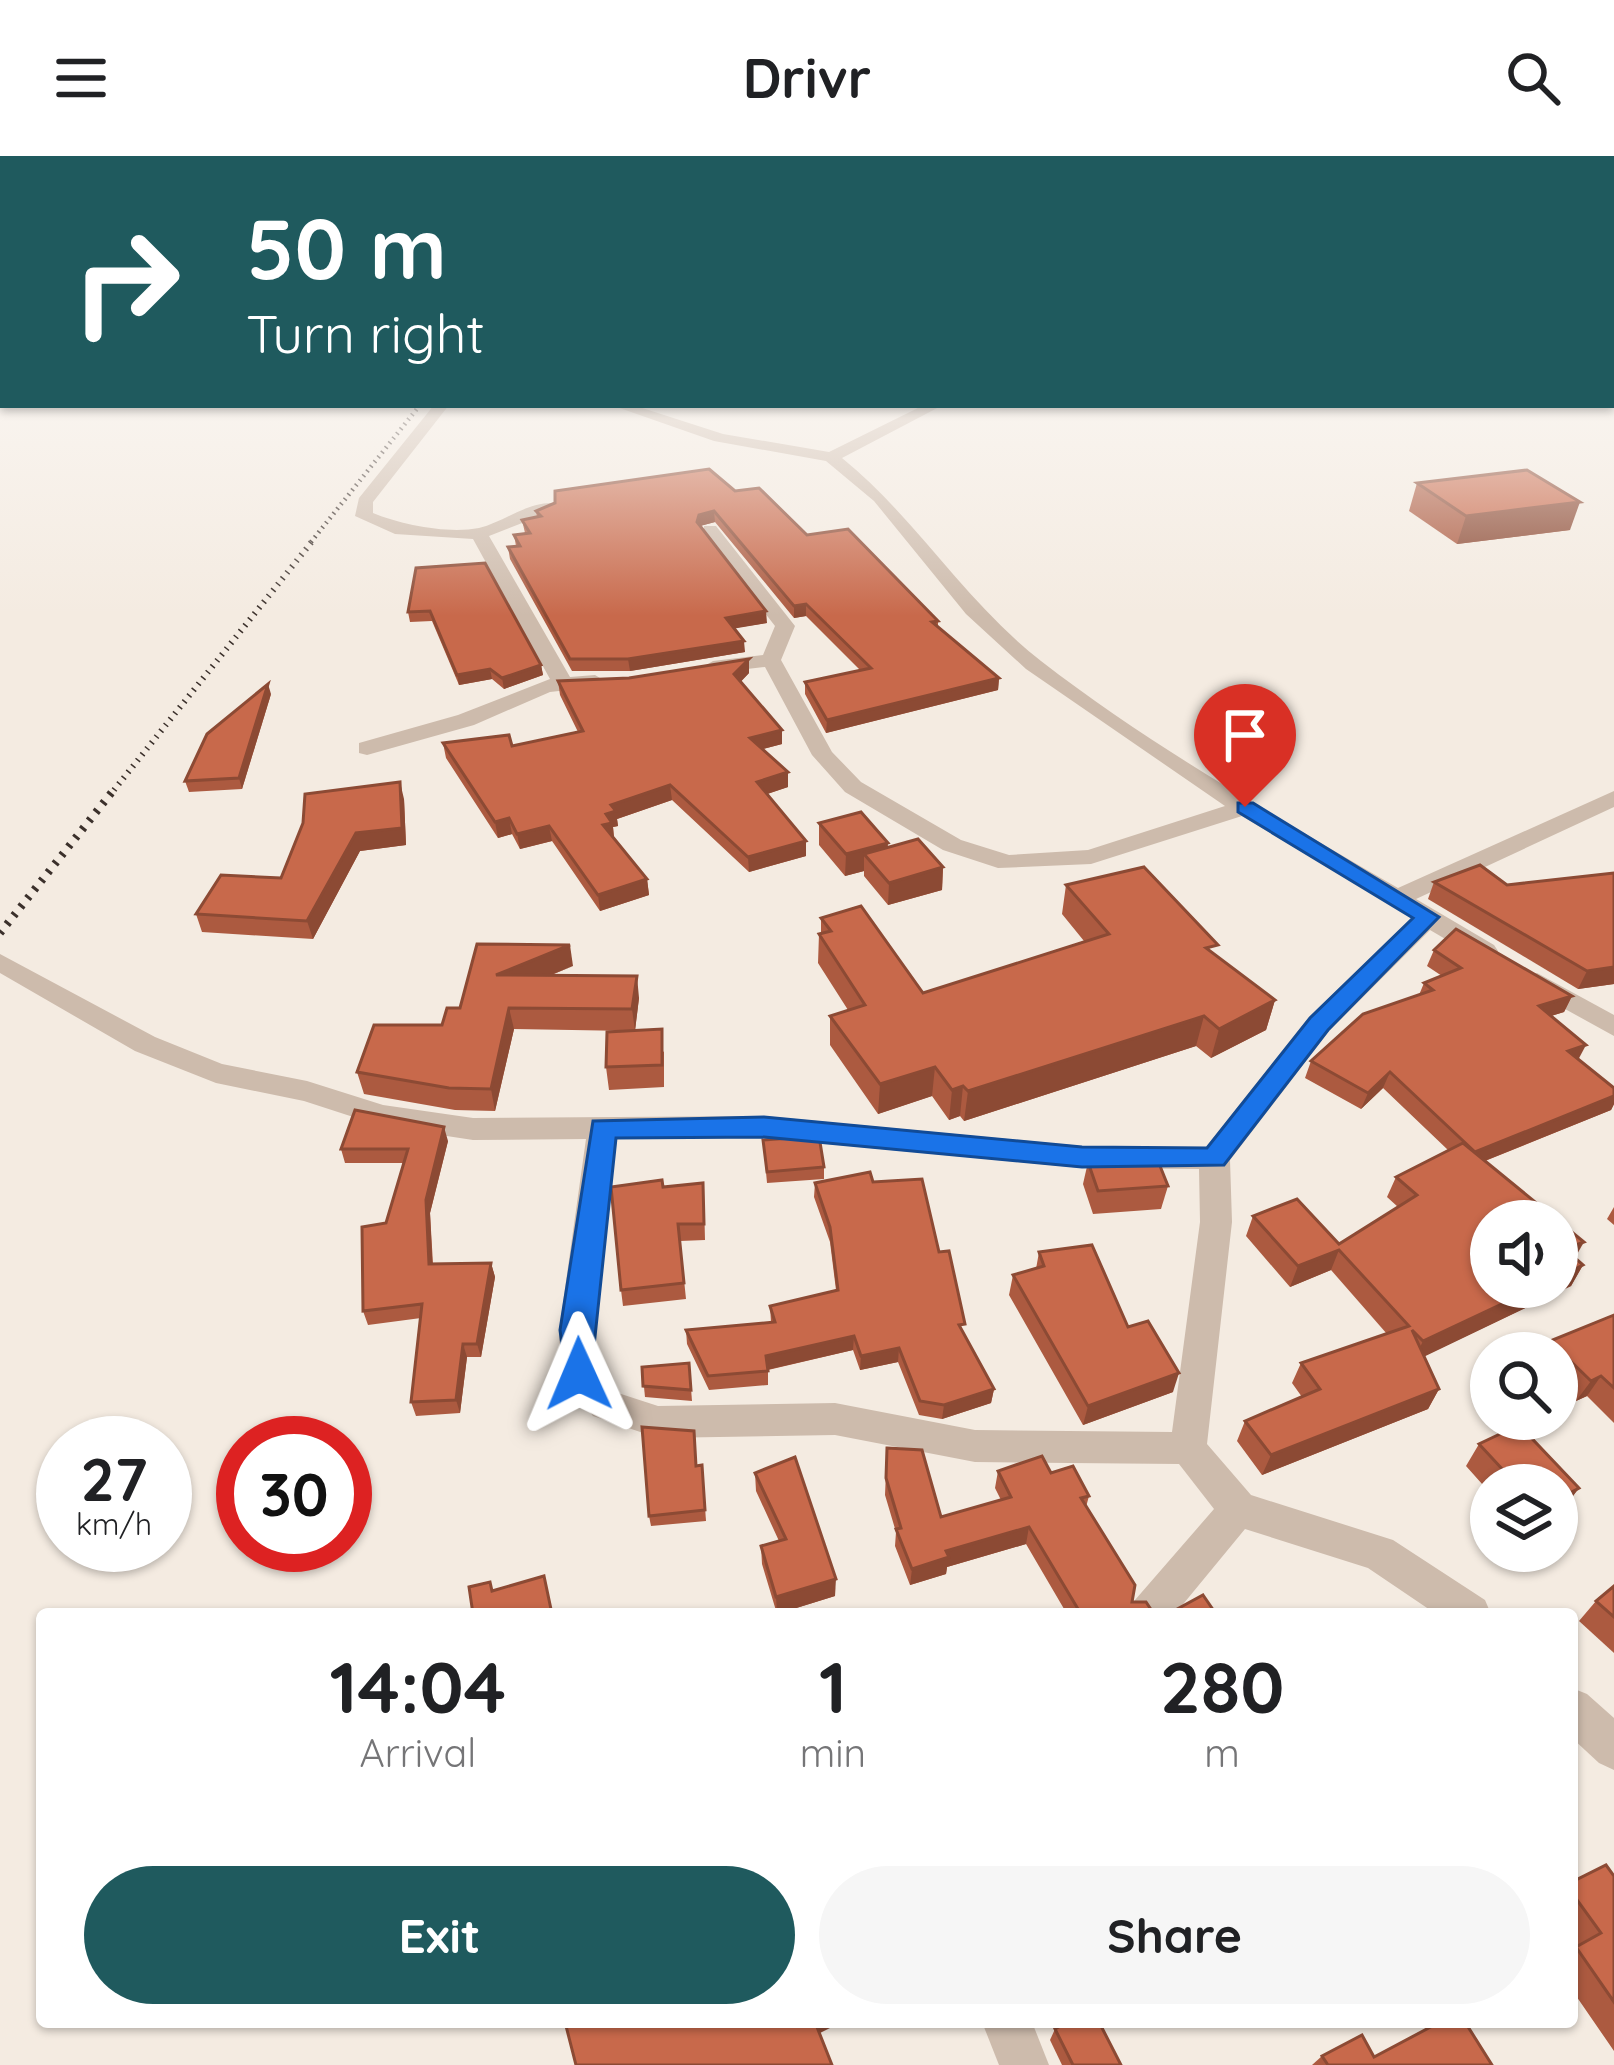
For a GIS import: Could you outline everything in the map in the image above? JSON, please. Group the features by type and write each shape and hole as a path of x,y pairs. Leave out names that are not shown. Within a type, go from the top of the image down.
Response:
{"street":[{"path":"416,438 365,502 364,516 395,529 479,534 547,508"},
{"path":"721,438 831,457 880,497 1003,640 1245,807 1614,1028"},
{"path":"831,457 869,438"},
{"path":"710,530 785,626 771,660"},
{"path":"479,534 562,682"},
{"path":"686,673 742,660 771,660"},
{"path":"771,660 823,755 853,787 952,845 1007,863 1091,857 1245,807"},
{"path":"367,748 466,720 562,682 614,682"},
{"path":"1398,898 1614,797"},
{"path":"1428,917 1319,1024 1214,1158 1216,1222 1188,1448 1238,1509 1379,1553 1462,1608"},
{"path":"0,962 145,1044 217,1073 307,1091 381,1114 473,1129 764,1127 1082,1157 1214,1158"},
{"path":"603,1128 576,1330 579,1374 606,1405 658,1422 835,1419 975,1446 1188,1448"},
{"path":"1154,1608 1238,1509"},
{"path":"1578,1715 1614,1748"},
{"path":"1009,2028 1024,2065"}],"building":[{"path":"709,469 735,491 759,488 807,535 848,529 938,621 932,622 999,678 827,720 805,682 871,668 806,604 794,606 714,511 699,515 697,522 766,611 726,618 744,641 628,659 570,659 508,547 520,546 514,535 530,533 522,520 541,516 536,511 555,503 555,491"},
{"path":"1527,470 1580,502 1466,516 1417,483"},
{"path":"485,563 541,665 502,678 490,669 457,675 430,611 408,612 416,568"},
{"path":"749,659 734,674 782,730 750,738 788,772 757,782 806,841 748,857 670,785 611,805 616,811 606,814 612,823 603,825 647,879 598,895 549,826 517,834 509,818 495,822 443,743 509,735 512,746 583,731 558,681 629,678"},
{"path":"268,684 239,778 185,781 207,734"},
{"path":"400,782 402,828 356,833 307,921 196,914 221,875 281,878 303,823 305,794"},
{"path":"861,812 888,843 846,854 819,823"},
{"path":"918,839 943,867 889,883 864,854"},
{"path":"1480,865 1507,885 1614,873 1614,967 1587,971 1434,882"},
{"path":"1144,867 1218,945 1206,948 1275,1000 1219,1029 1204,1016 968,1091 963,1086 952,1090 935,1067 880,1084 830,1016 865,1005 819,934 831,931 821,918 861,906 923,993 1109,934 1066,885"},
{"path":"1456,929 1572,996 1539,1006 1586,1045 1568,1051 1614,1088 1614,1096 1475,1152 1390,1072 1368,1093 1311,1061 1363,1014 1433,990 1424,983 1461,968 1434,950"},
{"path":"477,944 570,945 496,975 637,976 632,1009 509,1008 491,1089 449,1088 357,1072 374,1025 442,1025 447,1008 460,1008"},
{"path":"662,1029 662,1065 606,1067 607,1032"},
{"path":"355,1110 444,1127 426,1200 429,1264 491,1263 477,1344 463,1344 456,1400 411,1402 422,1304 363,1311 362,1227 386,1223 408,1149 341,1149"},
{"path":"819,1136 824,1167 767,1172 763,1140"},
{"path":"1463,1143 1533,1200 1470,1200 1470,1308 1493,1308 1423,1341 1412,1330 1439,1389 1271,1455 1245,1421 1320,1389 1301,1363 1409,1326 1339,1250 1298,1266 1253,1216 1297,1199 1339,1244 1417,1195 1396,1177"},
{"path":"1156,1156 1168,1186 1098,1191 1088,1162"},
{"path":"870,1172 873,1182 922,1179 939,1252 949,1251 965,1324 959,1325 994,1389 944,1405 920,1401 899,1348 861,1356 854,1336 766,1356 768,1371 708,1376 686,1330 775,1322 770,1306 838,1290 830,1227 815,1183"},
{"path":"662,1180 663,1187 703,1183 704,1224 678,1224 684,1283 621,1290 611,1187"},
{"path":"1092,1245 1128,1327 1148,1321 1179,1373 1088,1406 1013,1275 1044,1266 1039,1252"},
{"path":"1614,1315 1614,1388 1601,1376 1591,1381 1578,1368 1578,1332 1572,1332"},
{"path":"689,1363 691,1390 643,1386 642,1367"},
{"path":"642,1427 694,1431 705,1510 649,1516"},
{"path":"1533,1440 1556,1464 1498,1464 1479,1444"},
{"path":"887,1448 922,1450 941,1517 1011,1497 998,1471 1042,1456 1051,1473 1073,1466 1089,1496 1081,1498 1135,1585 1132,1602 1146,1602 1150,1608 1077,1608 1029,1527 946,1551 949,1557 912,1569 896,1529 901,1528 886,1478"},
{"path":"795,1457 836,1579 776,1597 761,1546 786,1539 755,1473"},
{"path":"544,1576 551,1608 472,1608 469,1587 490,1582 492,1591"},
{"path":"1614,1586 1614,1617 1596,1601"},
{"path":"1203,1595 1212,1608 1179,1608"},
{"path":"1606,1865 1614,1876 1614,2002 1578,1950 1601,1933 1578,1901 1578,1879"},
{"path":"567,2028 817,2028 832,2065 576,2065"},
{"path":"1102,2028 1121,2065 1073,2065 1055,2029"},
{"path":"1429,2028 1469,2028 1492,2065 1328,2065 1322,2056 1362,2035 1374,2057"}],"railway":[{"path":"311,542 394,438"},
{"path":"114,790 314,539"},
{"path":"0,933 116,787"}],"route":[{"path":"579,1374 576,1330 603,1128 764,1127 1082,1157 1214,1158 1319,1024 1428,917 1245,807"}]}
